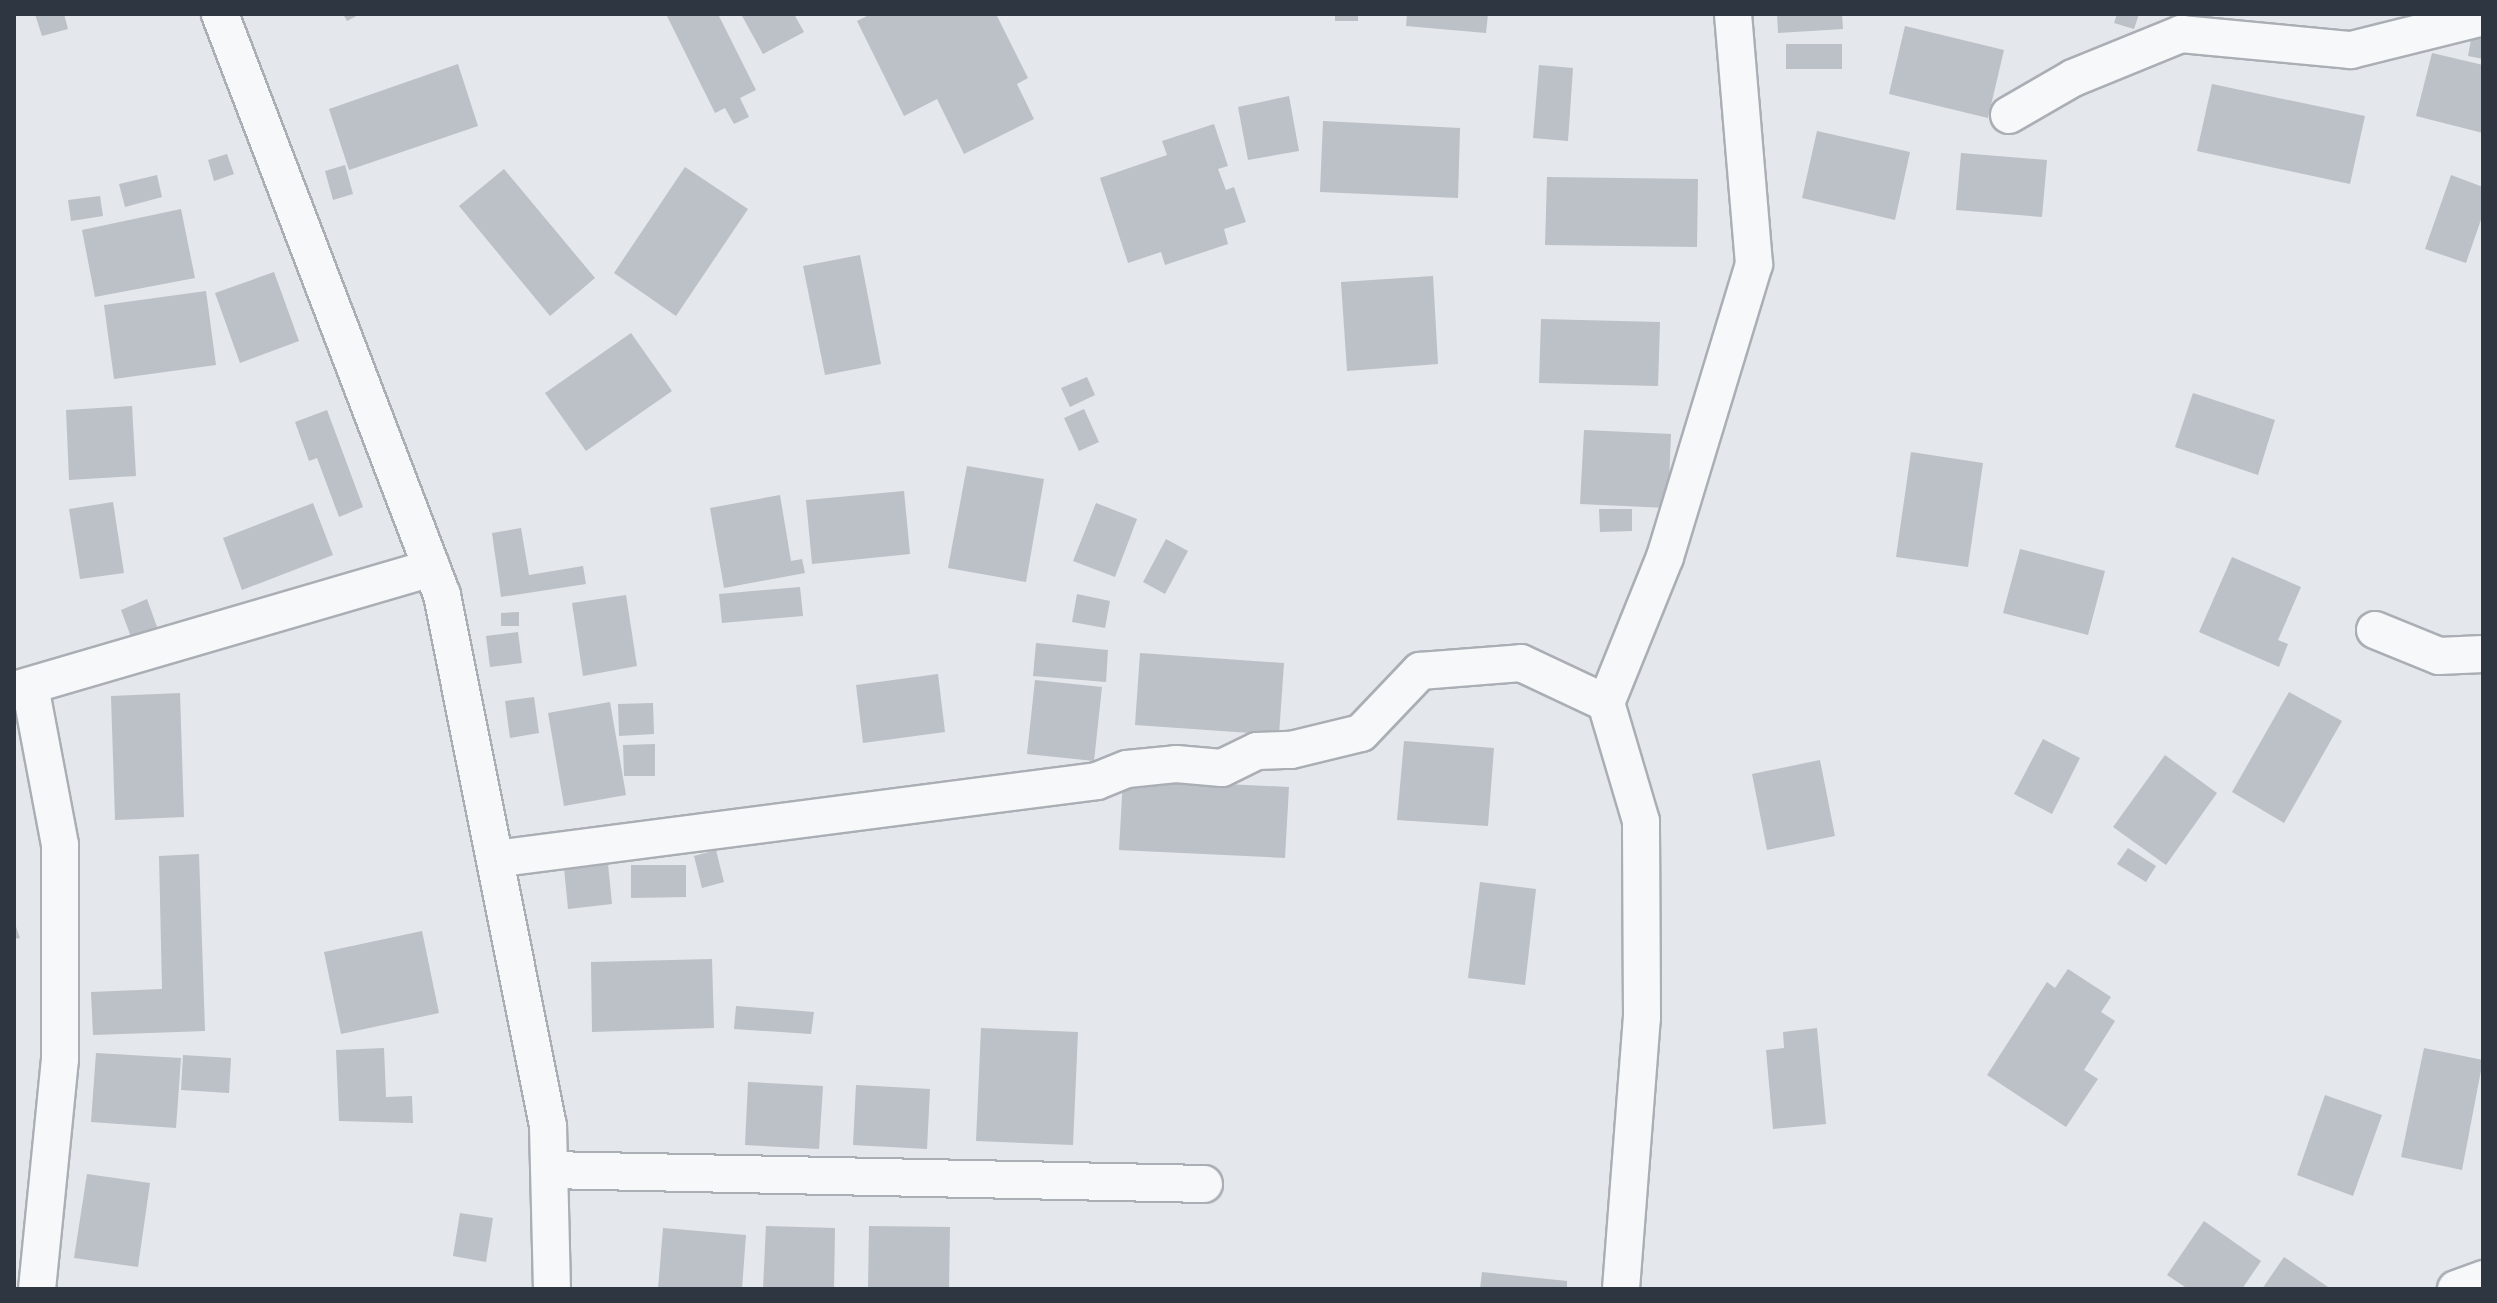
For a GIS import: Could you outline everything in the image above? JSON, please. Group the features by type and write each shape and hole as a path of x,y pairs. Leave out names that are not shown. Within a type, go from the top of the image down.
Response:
{"street":[{"path":"220,14 442,595 548,1126 552,1289"},
{"path":"1621,1289 1642,1018 1641,821 1606,703 1665,557 1754,264 1733,14"},
{"path":"2009,115 2073,78 2181,34 2351,50 2483,17"},
{"path":"37,1289 60,1059 60,845 22,688 432,568"},
{"path":"2375,630 2439,656 2483,654"},
{"path":"495,859 1082,783 1127,769 1176,764 1222,768 1257,751 1291,750 1361,733 1420,671 1521,663 1606,703"},
{"path":"549,1170 1204,1184"},
{"path":"2456,1289 2483,1279"}],"building":[{"path":"35,14 64,14 68,29 42,36"},
{"path":"343,14 360,14 347,21"},
{"path":"666,14 718,14 756,90 740,98 749,117 734,124 725,108 715,113"},
{"path":"741,14 794,14 804,32 763,54"},
{"path":"871,14 996,14 1028,78 1017,84 1034,119 964,154 937,99 904,116 857,21"},
{"path":"1335,14 1358,14 1358,21 1335,21"},
{"path":"1407,14 1488,14 1486,33 1406,26"},
{"path":"1777,14 1842,14 1843,29 1778,33"},
{"path":"2117,14 2139,14 2134,29 2114,23"},
{"path":"1905,26 2004,50 1988,118 1889,94"},
{"path":"2473,29 2483,32 2483,59 2468,56"},
{"path":"1786,44 1842,44 1842,69 1786,69"},
{"path":"2432,53 2483,65 2483,133 2416,116"},
{"path":"458,64 478,126 349,170 329,109"},
{"path":"1539,65 1573,68 1568,141 1533,138"},
{"path":"2212,84 2365,116 2350,184 2197,151"},
{"path":"1289,96 1299,151 1248,160 1238,107"},
{"path":"1323,121 1460,128 1458,198 1320,192"},
{"path":"1214,124 1228,166 1218,169 1226,190 1234,187 1246,222 1224,229 1228,244 1165,265 1161,252 1128,263 1100,178 1167,155 1162,141"},
{"path":"1817,131 1910,152 1895,220 1802,198"},
{"path":"1961,153 2047,160 2042,217 1956,210"},
{"path":"227,154 234,174 214,181 208,160"},
{"path":"345,165 353,194 333,200 325,171"},
{"path":"685,167 748,209 676,316 614,273"},
{"path":"504,169 595,278 550,316 459,206"},
{"path":"157,175 162,197 125,207 119,184"},
{"path":"2451,175 2483,187 2483,214 2466,263 2425,249"},
{"path":"1547,177 1698,179 1697,247 1545,245"},
{"path":"100,196 103,216 71,221 68,200"},
{"path":"181,209 195,278 95,297 82,230"},
{"path":"860,255 881,364 825,375 803,266"},
{"path":"274,272 299,341 240,363 215,293"},
{"path":"1433,276 1438,364 1347,371 1341,282"},
{"path":"206,291 216,365 114,379 104,305"},
{"path":"1541,319 1660,322 1658,386 1539,383"},
{"path":"631,333 672,391 586,451 545,393"},
{"path":"1087,377 1095,395 1070,407 1061,388"},
{"path":"2193,393 2275,420 2258,475 2175,447"},
{"path":"132,406 136,476 69,480 66,410"},
{"path":"1084,409 1099,442 1079,451 1064,418"},
{"path":"327,410 363,507 339,517 317,458 309,461 295,422"},
{"path":"1584,430 1671,434 1668,508 1580,504"},
{"path":"1911,452 1983,463 1968,567 1896,557"},
{"path":"967,466 1044,479 1026,582 948,568"},
{"path":"904,491 910,554 812,564 806,500"},
{"path":"780,495 791,561 802,559 805,573 724,588 710,508"},
{"path":"113,502 124,573 80,579 69,509"},
{"path":"313,503 333,555 242,590 223,538"},
{"path":"1096,503 1137,519 1115,577 1073,561"},
{"path":"1599,509 1632,509 1632,531 1600,532"},
{"path":"521,528 529,575 583,566 586,584 501,597 492,533"},
{"path":"1166,539 1188,551 1165,594 1143,582"},
{"path":"2020,549 2105,571 2088,635 2003,613"},
{"path":"2232,557 2301,587 2278,640 2288,644 2279,667 2199,632"},
{"path":"800,587 803,616 722,623 719,594"},
{"path":"1077,594 1110,601 1105,628 1072,622"},
{"path":"626,595 637,666 583,676 572,603"},
{"path":"147,599 157,627 131,637 121,610"},
{"path":"519,612 519,626 501,626 501,613"},
{"path":"518,632 522,663 490,667 486,636"},
{"path":"1036,643 1108,650 1106,682 1033,676"},
{"path":"1140,653 1284,663 1279,735 1135,725"},
{"path":"938,674 945,732 863,743 856,685"},
{"path":"1035,680 1102,687 1094,761 1027,754"},
{"path":"2289,692 2342,721 2284,823 2232,792"},
{"path":"180,693 184,817 115,820 111,696"},
{"path":"534,697 539,733 510,738 505,701"},
{"path":"610,702 626,795 564,806 548,713"},
{"path":"653,703 654,734 619,736 618,704"},
{"path":"2043,739 2080,758 2052,814 2014,794"},
{"path":"1404,741 1494,748 1488,826 1397,820"},
{"path":"655,744 655,776 624,776 623,745"},
{"path":"2165,755 2217,793 2166,865 2113,827"},
{"path":"1820,760 1835,836 1767,850 1752,774"},
{"path":"1123,779 1289,787 1285,858 1119,850"},
{"path":"2128,848 2156,866 2146,882 2117,864"},
{"path":"716,850 724,882 702,888 694,856"},
{"path":"199,854 205,1031 93,1035 91,992 162,989 159,856"},
{"path":"608,864 612,904 568,909 564,868"},
{"path":"631,865 686,865 686,897 631,898"},
{"path":"1480,882 1536,889 1525,985 1468,978"},
{"path":"14,921 20,938 14,939"},
{"path":"422,931 439,1013 341,1034 324,952"},
{"path":"712,959 714,1028 592,1032 591,962"},
{"path":"2068,969 2111,997 2101,1012 2115,1021 2084,1070 2098,1079 2066,1127 1987,1075 2047,982 2055,988"},
{"path":"736,1006 814,1012 811,1034 734,1029"},
{"path":"981,1028 1078,1032 1073,1145 976,1141"},
{"path":"1817,1028 1826,1124 1773,1129 1766,1050 1784,1048 1783,1032"},
{"path":"384,1048 386,1097 412,1096 413,1123 339,1121 336,1050"},
{"path":"2424,1048 2483,1060 2462,1170 2401,1157"},
{"path":"96,1053 181,1058 176,1128 91,1122"},
{"path":"183,1055 231,1058 229,1093 181,1090"},
{"path":"748,1082 823,1086 819,1149 745,1145"},
{"path":"856,1085 930,1089 927,1149 853,1145"},
{"path":"2325,1095 2382,1115 2353,1196 2297,1175"},
{"path":"87,1174 150,1183 138,1267 74,1258"},
{"path":"460,1213 493,1218 486,1262 453,1256"},
{"path":"2204,1221 2261,1261 2242,1289 2188,1289 2167,1275"},
{"path":"766,1226 835,1228 834,1289 763,1289"},
{"path":"869,1226 950,1227 949,1289 868,1289"},
{"path":"663,1228 746,1235 742,1289 658,1289"},
{"path":"2284,1257 2331,1289 2262,1289"},
{"path":"1482,1272 1567,1281 1567,1289 1480,1289"}]}
